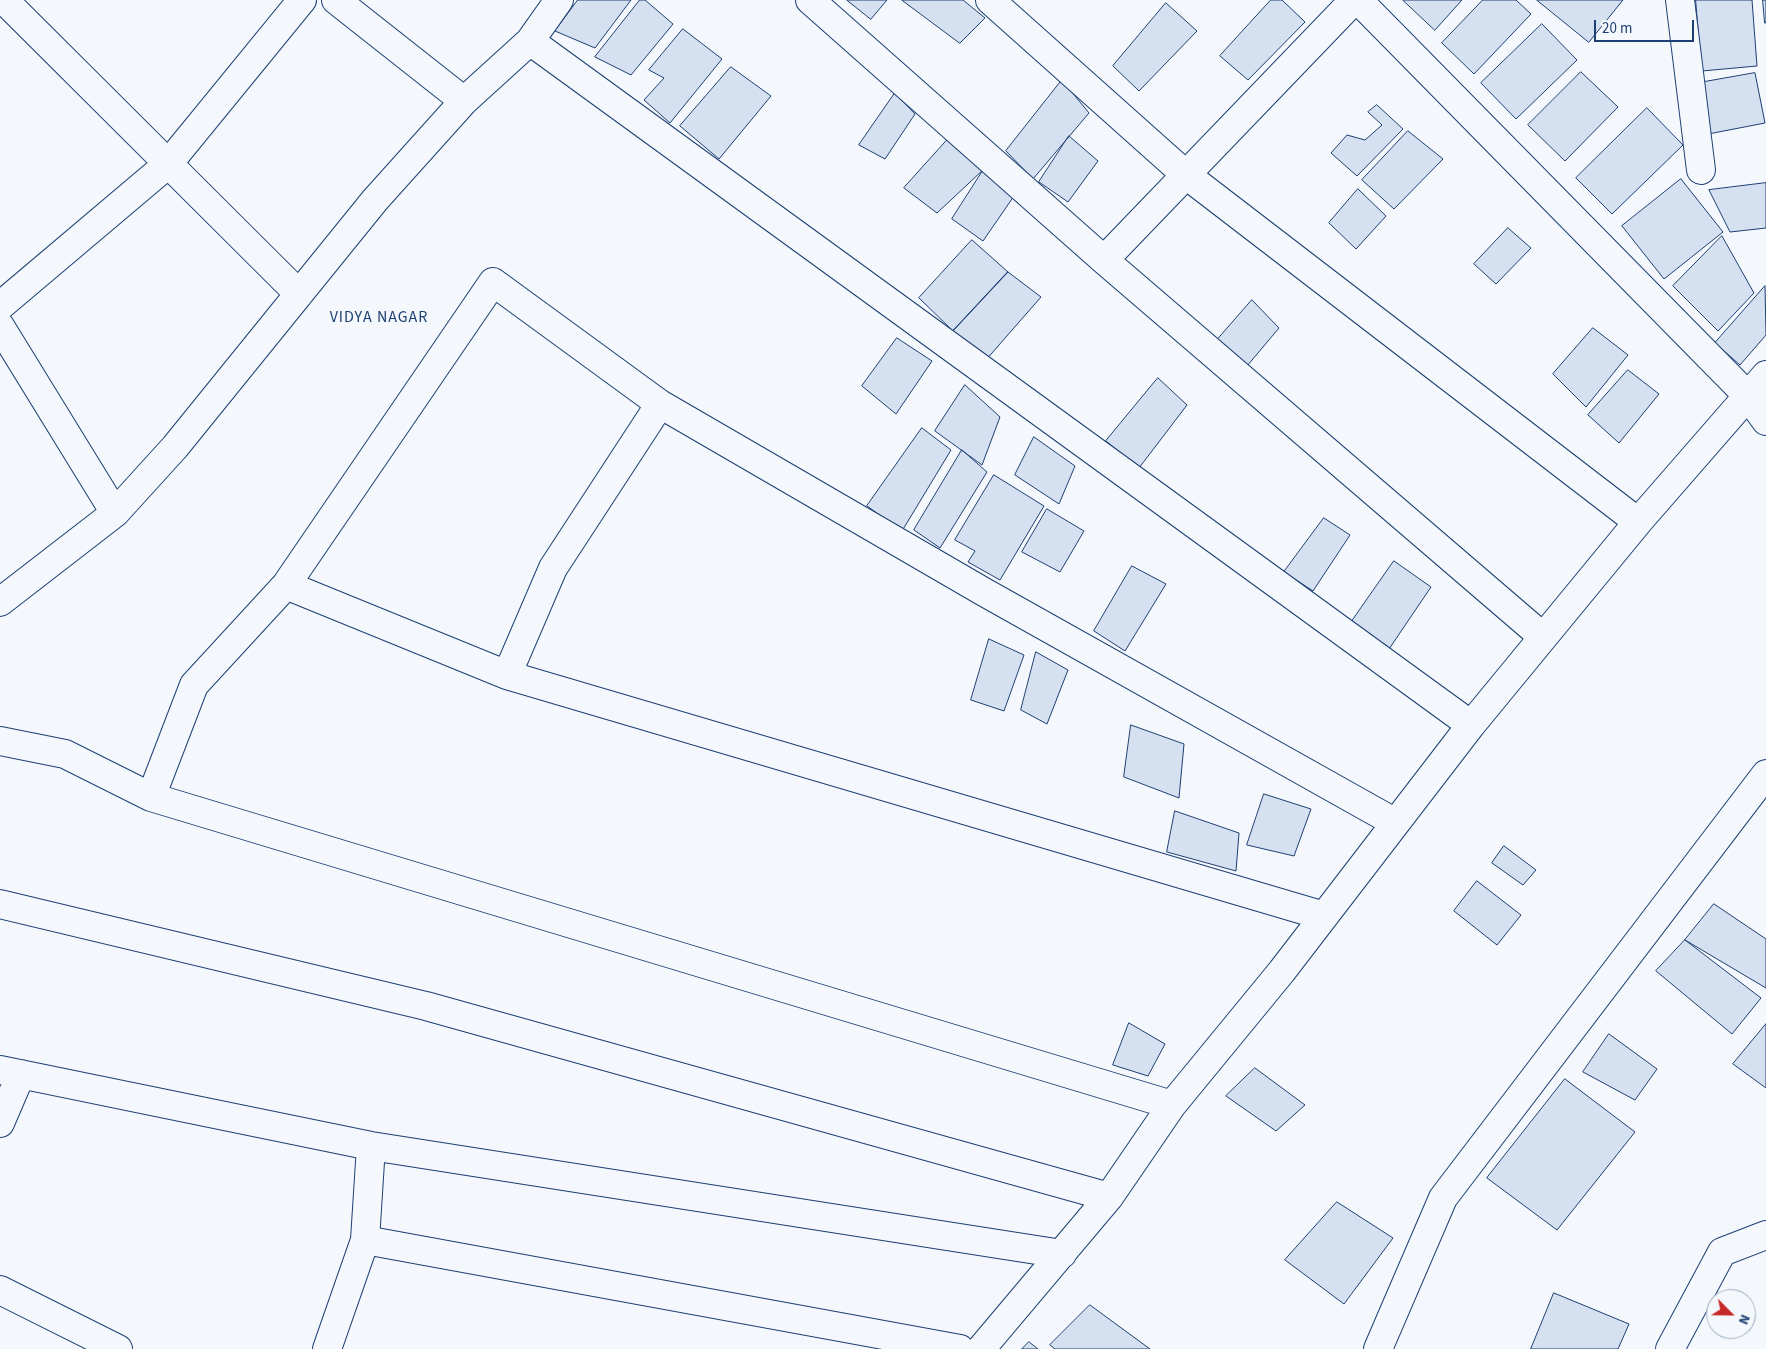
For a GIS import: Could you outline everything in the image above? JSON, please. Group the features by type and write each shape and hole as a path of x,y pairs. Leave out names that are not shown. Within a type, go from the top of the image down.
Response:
{"street":[{"path":"4,0 299,294"},
{"path":"0,306 168,164 302,0"},
{"path":"336,0 464,101"},
{"path":"0,602 115,513 176,447 375,200 464,101 530,41 559,0"},
{"path":"810,0 1104,260 1543,637"},
{"path":"990,0 1185,174 1638,522"},
{"path":"1104,260 1354,0"},
{"path":"1358,0 1748,396 1766,421"},
{"path":"1680,0 1701,170"},
{"path":"530,41 1470,725"},
{"path":"151,797 194,685 286,585 493,282 660,404 984,592 1394,822"},
{"path":"0,326 115,513"},
{"path":"981,1349 1109,1197 1172,1105 1324,916 1470,725 1638,522 1766,376"},
{"path":"507,675 553,568 660,404"},
{"path":"286,585 507,675 1324,916"},
{"path":"0,742 65,754 151,797 1172,1105"},
{"path":"1378,1349 1443,1198 1766,774"},
{"path":"0,904 426,1006 1109,1197"},
{"path":"0,1123 11,1072 371,1146 1062,1254"},
{"path":"327,1349 365,1240 371,1146"},
{"path":"1670,1349 1722,1252 1766,1236"},
{"path":"365,1240 960,1349"},
{"path":"0,1290 118,1349"}],"building":[{"path":"578,0 631,0 595,48 555,31"},
{"path":"640,0 645,0 673,24 631,75 595,57"},
{"path":"847,0 887,0 871,19"},
{"path":"902,0 963,0 985,18 960,43"},
{"path":"1271,0 1282,0 1305,22 1248,80 1220,56"},
{"path":"1403,0 1462,0 1435,30"},
{"path":"1483,0 1516,0 1531,14 1474,74 1442,43"},
{"path":"1537,0 1623,0 1589,42"},
{"path":"1696,0 1752,0 1757,66 1702,71"},
{"path":"1763,0 1766,0 1766,23 1765,23"},
{"path":"1166,3 1197,31 1139,91 1113,66"},
{"path":"1542,24 1577,60 1516,119 1481,83"},
{"path":"683,29 722,59 670,123 644,100 664,78 649,70"},
{"path":"731,67 771,96 719,159 680,126"},
{"path":"1581,72 1618,107 1565,161 1528,125"},
{"path":"1755,73 1765,123 1703,135 1693,84"},
{"path":"1062,80 1089,113 1033,179 1006,151"},
{"path":"895,93 915,114 885,159 859,145"},
{"path":"1377,105 1403,129 1357,176 1331,153 1347,135 1365,140 1382,125 1368,112"},
{"path":"1647,108 1683,145 1612,214 1576,178"},
{"path":"1408,131 1443,159 1394,209 1362,180"},
{"path":"1069,136 1098,161 1068,202 1039,182"},
{"path":"949,138 984,169 937,213 904,188"},
{"path":"984,169 1014,196 983,241 952,219"},
{"path":"1681,179 1723,232 1664,279 1622,226"},
{"path":"1766,183 1766,228 1730,232 1709,190"},
{"path":"1358,189 1386,216 1356,249 1329,223"},
{"path":"1508,228 1531,248 1496,284 1474,264"},
{"path":"1722,236 1754,293 1718,331 1673,286"},
{"path":"972,240 1008,272 953,331 919,298"},
{"path":"1008,272 1041,297 985,361 953,331"},
{"path":"1765,286 1766,335 1740,365 1715,343"},
{"path":"1252,300 1279,328 1247,366 1218,339"},
{"path":"1593,328 1628,355 1586,407 1553,374"},
{"path":"897,338 932,361 896,414 862,386"},
{"path":"1628,370 1659,394 1619,443 1588,415"},
{"path":"1158,378 1187,405 1139,468 1106,441"},
{"path":"965,385 1000,417 982,465 935,431"},
{"path":"922,428 951,450 902,531 867,506"},
{"path":"1034,437 1075,466 1059,504 1015,475"},
{"path":"962,450 987,472 940,548 914,530"},
{"path":"994,475 1044,506 1000,580 968,562 975,551 955,540"},
{"path":"1047,509 1084,531 1060,572 1022,552"},
{"path":"1324,518 1350,535 1313,591 1284,572"},
{"path":"1394,561 1431,587 1387,652 1350,624"},
{"path":"1132,566 1166,584 1125,651 1094,631"},
{"path":"989,639 1024,655 1004,711 971,700"},
{"path":"1036,652 1068,670 1047,724 1021,710"},
{"path":"1131,725 1184,744 1179,798 1124,777"},
{"path":"1264,794 1311,809 1294,856 1247,845"},
{"path":"1175,811 1239,833 1236,871 1167,852"},
{"path":"1504,846 1536,870 1523,885 1492,863"},
{"path":"1477,881 1521,915 1497,945 1454,911"},
{"path":"1714,904 1766,939 1766,988 1685,940"},
{"path":"1685,940 1761,998 1732,1034 1656,971"},
{"path":"1129,1023 1165,1044 1148,1076 1113,1065"},
{"path":"1766,1024 1766,1088 1733,1064"},
{"path":"1609,1034 1657,1069 1635,1100 1583,1072"},
{"path":"1255,1068 1305,1105 1276,1131 1226,1096"},
{"path":"1565,1079 1635,1132 1557,1230 1487,1178"},
{"path":"1337,1202 1393,1238 1344,1304 1285,1260"},
{"path":"1554,1293 1629,1324 1618,1349 1531,1349"},
{"path":"1090,1305 1150,1349 1055,1349 1050,1345"},
{"path":"1029,1342 1038,1349 1022,1349"}],"district":[{"name":"VIDYA NAGAR","path":"379,318"}]}
